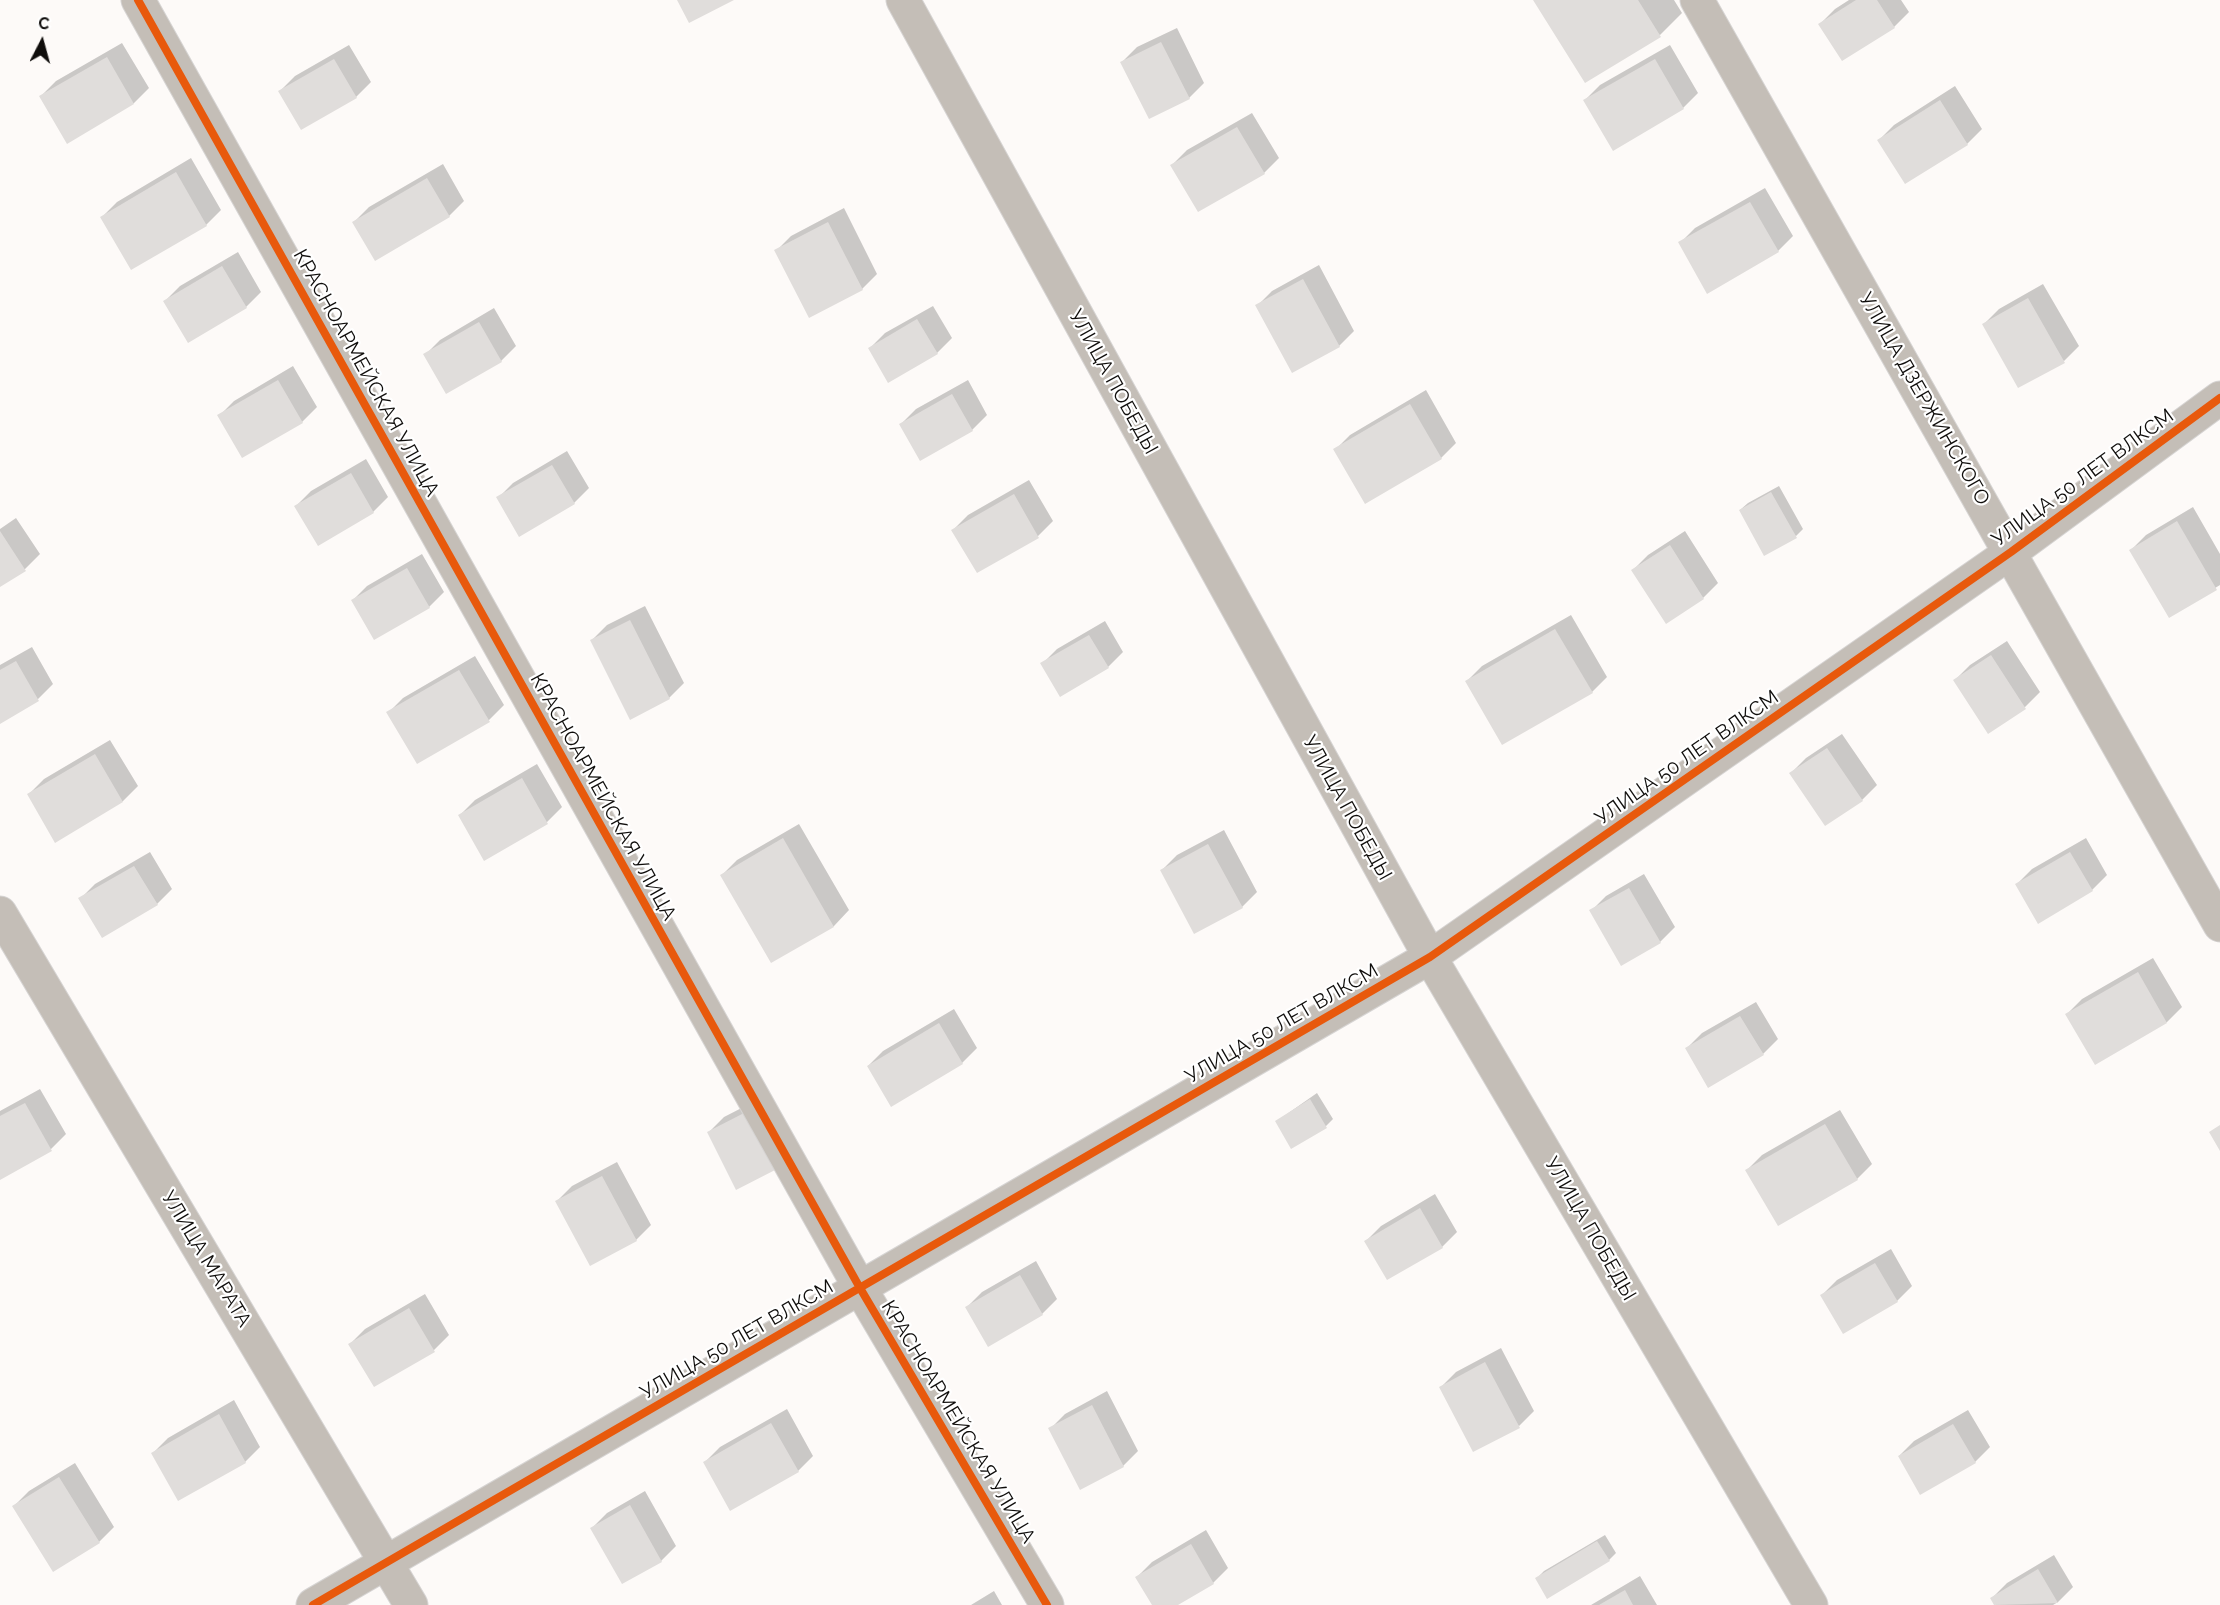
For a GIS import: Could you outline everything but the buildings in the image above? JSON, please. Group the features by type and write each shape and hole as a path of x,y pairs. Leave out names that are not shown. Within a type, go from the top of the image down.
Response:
{"street":[{"name":"КРАСНОАРМЕЙСКАЯ УЛИЦА","path":"138,0 860,1288 1047,1605"},
{"name":"УЛИЦА ПОБЕДЫ","path":"903,0 1430,957 1811,1605"},
{"name":"УЛИЦА ДЗЕРЖИНСКОГО","path":"1697,0 2220,925"},
{"name":"УЛИЦА 50 ЛЕТ ВЛКСМ","path":"313,1605 1430,957 2011,552 2220,398"},
{"name":"УЛИЦА МАРАТА","path":"0,913 411,1605"}],"cycle path":[{"path":"138,0 860,1288 1047,1605"},
{"path":"313,1605 1430,957 2011,552 2220,398"}]}
